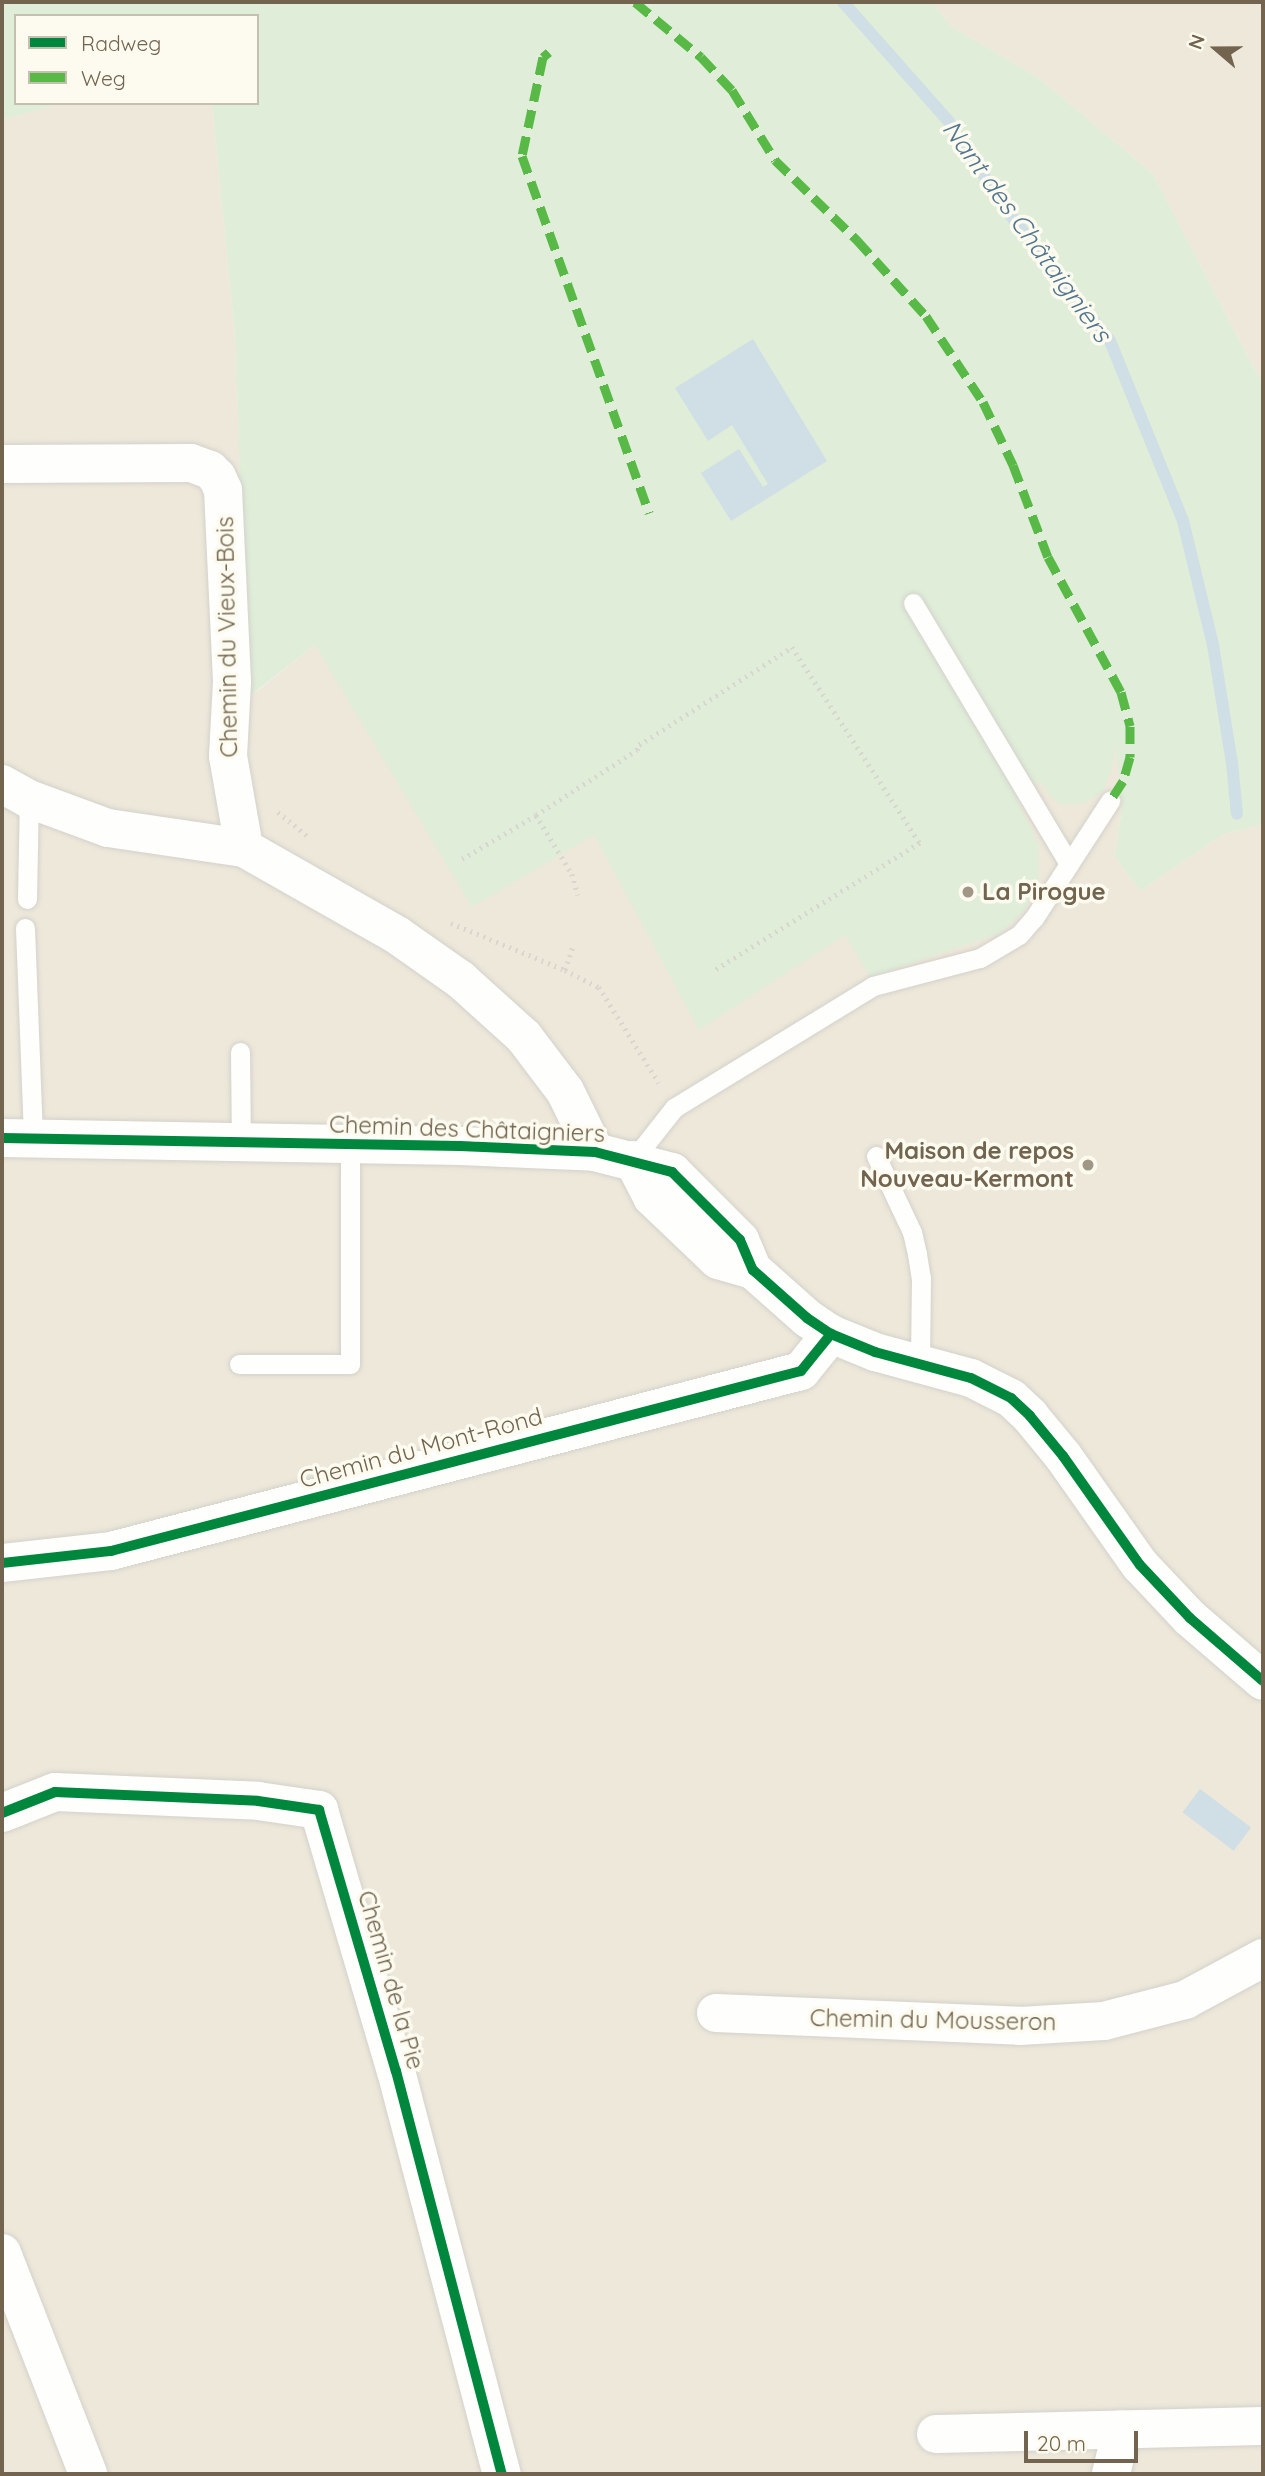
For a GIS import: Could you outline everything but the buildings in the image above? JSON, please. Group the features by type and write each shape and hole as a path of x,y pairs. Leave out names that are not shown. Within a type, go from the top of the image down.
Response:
{"street":[{"name":"Chemin du Vieux-Bois","path":"2,464 191,463 210,470 217,477 223,490 232,682 228,756 244,848"},
{"path":"15,791 108,828 244,848 397,935 491,1006 549,1067 595,1152"},
{"name":"Chemin des Châtaigniers","path":"18,1138 595,1152 633,1160 652,1197 718,1260 753,1270 807,1318 831,1334 875,1352 991,1387 1030,1416 1140,1565 1191,1618 1263,1681"},
{"name":"Chemin du Mont-Rond","path":"2,1563 111,1551 801,1371 831,1334"},
{"name":"Chemin de la Pie","path":"2,1813 55,1792 258,1801 319,1810 396,2071 502,2474"},
{"name":"Chemin du Mousseron","path":"716,2013 1020,2026 1104,2021 1185,2000 1263,1958"},
{"path":"2,2253 88,2474"},
{"path":"936,2434 1263,2426"},
{"path":"1111,2474 1122,2429"}],"lane":[{"path":"913,603 1069,864"},
{"path":"15,791 27,899"},
{"path":"633,1160 674,1108 873,986 951,967 1000,948 1019,935 1034,918 1110,801"},
{"path":"18,1138 25,928"},
{"path":"240,1052 241,1142"},
{"path":"239,1364 350,1364 350,1144"},
{"path":"876,1156 912,1232 917,1254 921,1278 920,1364"}],"path":[{"path":"462,859 537,815 637,750 639,745 792,648 920,843 715,970"},
{"path":"231,772 312,840"},
{"path":"537,815 572,874 578,895"},
{"path":"441,919 565,970 599,987 609,999 674,1108"},
{"path":"565,970 574,943"}],"shaded area":[{"path":"932,2 1263,2 1263,386 1153,174 1039,78 951,26"},
{"path":"54,105 212,105 236,346 247,699 315,645 1115,735 1122,806 1115,857 1140,891 1222,835 1263,824 1263,2474 2,2474 2,120"},
{"path":"753,339 827,461 731,521 701,473 739,449 763,487 768,484 732,425 708,441 675,388"},
{"path":"1200,1789 1251,1828 1234,1851 1183,1812"}],"green space":[{"path":"2,2 932,2 951,26 1039,78 1153,174 1263,386 1263,824 1222,835 1140,891 1115,857 1122,806 1115,741 1112,769 1102,792 1086,802 1064,805 1050,797 1040,781 1015,796 1039,846 1039,880 1024,911 1000,933 870,977 845,935 699,1030 594,835 472,907 315,645 246,699 236,346 212,105 259,105 259,14 14,14 14,105 54,105 2,120"}],"waterway":[{"name":"Nant des Châtaigniers","path":"843,2 949,122 1007,211 1110,341 1183,521 1213,645 1232,763 1237,814"}],"marked path":[{"path":"635,2 701,57 732,90 775,160 857,240 926,316 983,402 1013,465 1048,557 1121,692 1130,726 1130,757 1123,781 1110,801"},
{"path":"549,52 543,57 522,156 649,513"}],"cycle path":[{"path":"2,1138 460,1146 595,1152 672,1172 740,1240 753,1270 807,1318 831,1334 875,1352 971,1378 1011,1398 1030,1416 1063,1456 1140,1565 1190,1618 1263,1681"},
{"path":"2,1563 111,1551 801,1371 831,1334"},
{"path":"2,1813 55,1792 258,1801 319,1810 396,2071 502,2474"}],"place":[{"name":"La Pirogue","path":"968,892"},
{"name":"Maison de repos Nouveau-Kermont","path":"1088,1165"}]}
